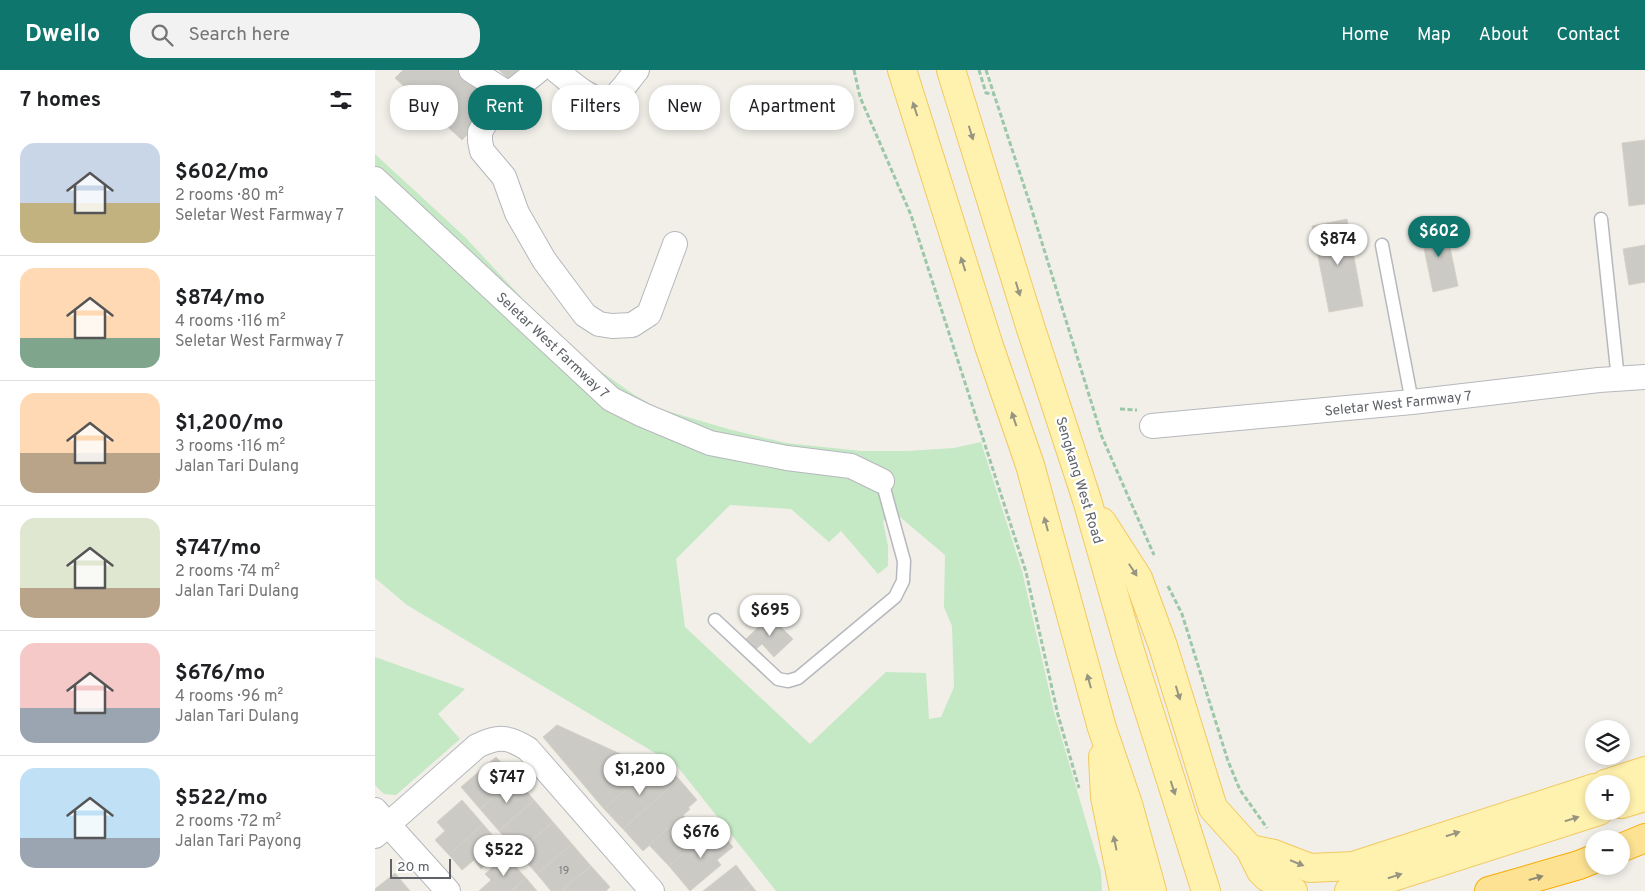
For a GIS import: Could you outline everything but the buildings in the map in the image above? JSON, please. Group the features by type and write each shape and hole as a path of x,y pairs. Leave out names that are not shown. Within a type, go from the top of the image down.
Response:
{"highway":[{"path":"1630,844 1645,838"},
{"path":"1489,891 1585,863"}],"main road":[{"path":"902,70 989,346 1029,465 1102,728 1128,804 1152,891"},
{"name":"Sengkang West Road","path":"951,70 1031,329 1087,500 1130,651 1206,891"},
{"path":"1087,500 1137,578 1163,646 1213,808 1250,849 1261,871 1267,877 1293,891"},
{"path":"1102,728 1105,798 1124,891"},
{"path":"1630,776 1645,771"},
{"path":"1250,849 1274,854 1311,868 1353,866 1585,791"},
{"path":"1630,801 1645,797"},
{"path":"1349,891 1585,815"}],"street":[{"path":"471,70 495,85"},
{"path":"520,85 539,70"},
{"path":"556,70 589,96 605,101 613,98 637,70"},
{"path":"481,130 482,151 504,177 517,213 544,260 585,315 599,324 612,326 632,325 649,314 675,244"},
{"name":"Seletar West Farmway 7","path":"375,179 611,399 643,415 710,443 787,458 851,466 882,481"},
{"name":"Seletar West Farmway 7","path":"1151,426 1412,402 1645,377"},
{"path":"448,891 379,824 477,746 489,740 503,738 515,740 528,749 652,891"}],"lane":[{"path":"1601,219 1618,379"},
{"path":"1382,245 1412,402"},
{"path":"715,620 777,679 788,680 798,678 895,597 903,581 904,561 882,481"}],"path":[{"path":"854,70 860,97 911,215 1026,572 1058,716 1081,797"},
{"path":"979,70 986,93 993,94"},
{"path":"986,70 1030,204 1102,437"}],"green space":[{"path":"375,154 465,237 564,343 633,394 657,408 728,429 786,443 861,451 954,448 981,442 1022,571 1054,712 1101,872 1102,891 776,891 677,766 407,605 375,578","holes":["730,505 791,509 829,542 841,531 878,574 888,566 888,546 883,521 900,517 945,555 944,607 952,626 954,687 941,717 929,719 926,673 886,672 810,744 685,627 676,559"]},
{"path":"375,657 465,689 438,714 460,739 396,795 384,794 375,785"}]}
